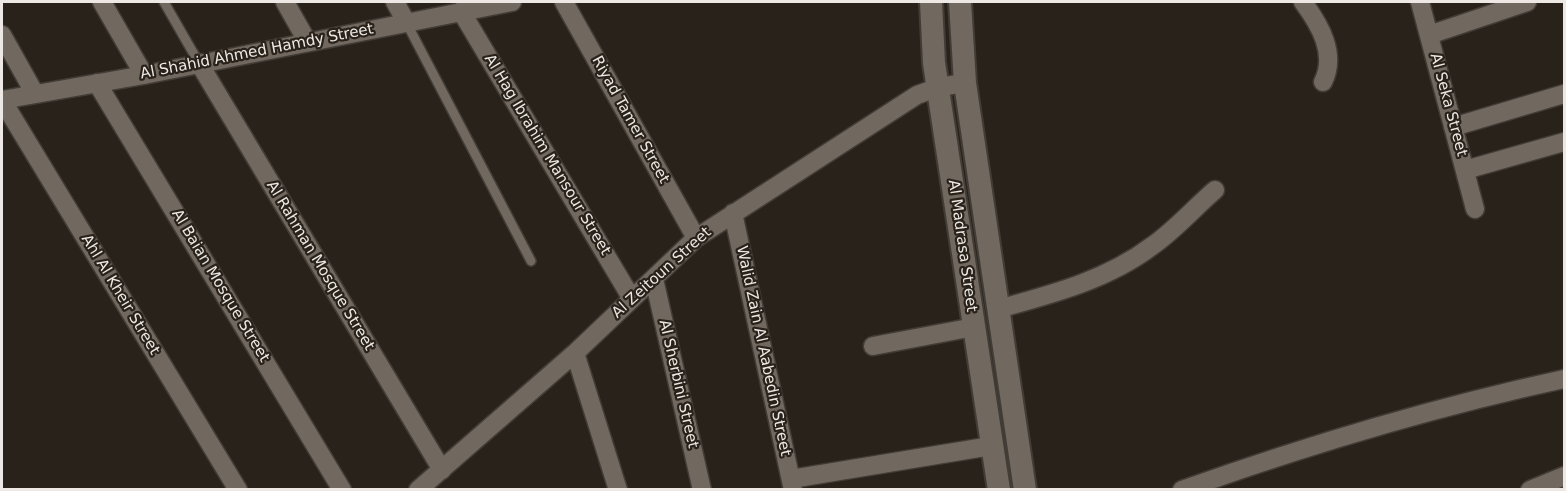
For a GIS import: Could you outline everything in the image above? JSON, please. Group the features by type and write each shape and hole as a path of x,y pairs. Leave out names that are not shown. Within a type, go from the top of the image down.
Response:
{"street":[{"path":"102,2 144,75"},
{"path":"285,2 307,41"},
{"path":"395,2 406,22"},
{"name":"Al Shahid Ahmed Hamdy Street","path":"2,100 144,75 512,2"},
{"name":"Riyad Tamer Street","path":"564,2 696,238"},
{"name":"Al Madrasa Street","path":"931,2 932,39 999,489"},
{"name":"Al Madrasa Street","path":"960,2 965,83 1025,489"},
{"path":"1303,2 1317,23 1328,51 1328,71 1323,82"},
{"name":"Al Seka Street","path":"1420,2 1475,209"},
{"path":"1429,35 1527,2"},
{"name":"Al Hag Ibrahim Mansour Street","path":"461,11 632,299"},
{"path":"2,36 35,94"},
{"name":"Al Rahman Mosque Street","path":"199,63 442,470"},
{"name":"Al Baian Mosque Street","path":"97,83 342,489"},
{"name":"Al Zeitoun Street","path":"418,489 575,353 696,238 917,95 939,87 965,83"},
{"path":"1454,127 1564,94"},
{"name":"Ahl Al Kheir Street","path":"2,100 238,489"},
{"path":"1465,170 1564,142"},
{"path":"998,309 1070,288 1128,263 1154,245 1215,190"},
{"name":"Walid Zain Al Aabedin Street","path":"733,213 792,484"},
{"name":"Al Sherbini Street","path":"654,279 702,489"},
{"path":"873,346 974,327"},
{"path":"575,353 618,489"},
{"path":"1182,489 1378,426 1476,398 1564,379"},
{"path":"792,484 991,446"},
{"path":"1530,489 1564,476"}],"lane":[{"path":"164,2 199,63"},
{"path":"406,22 531,261"}]}
